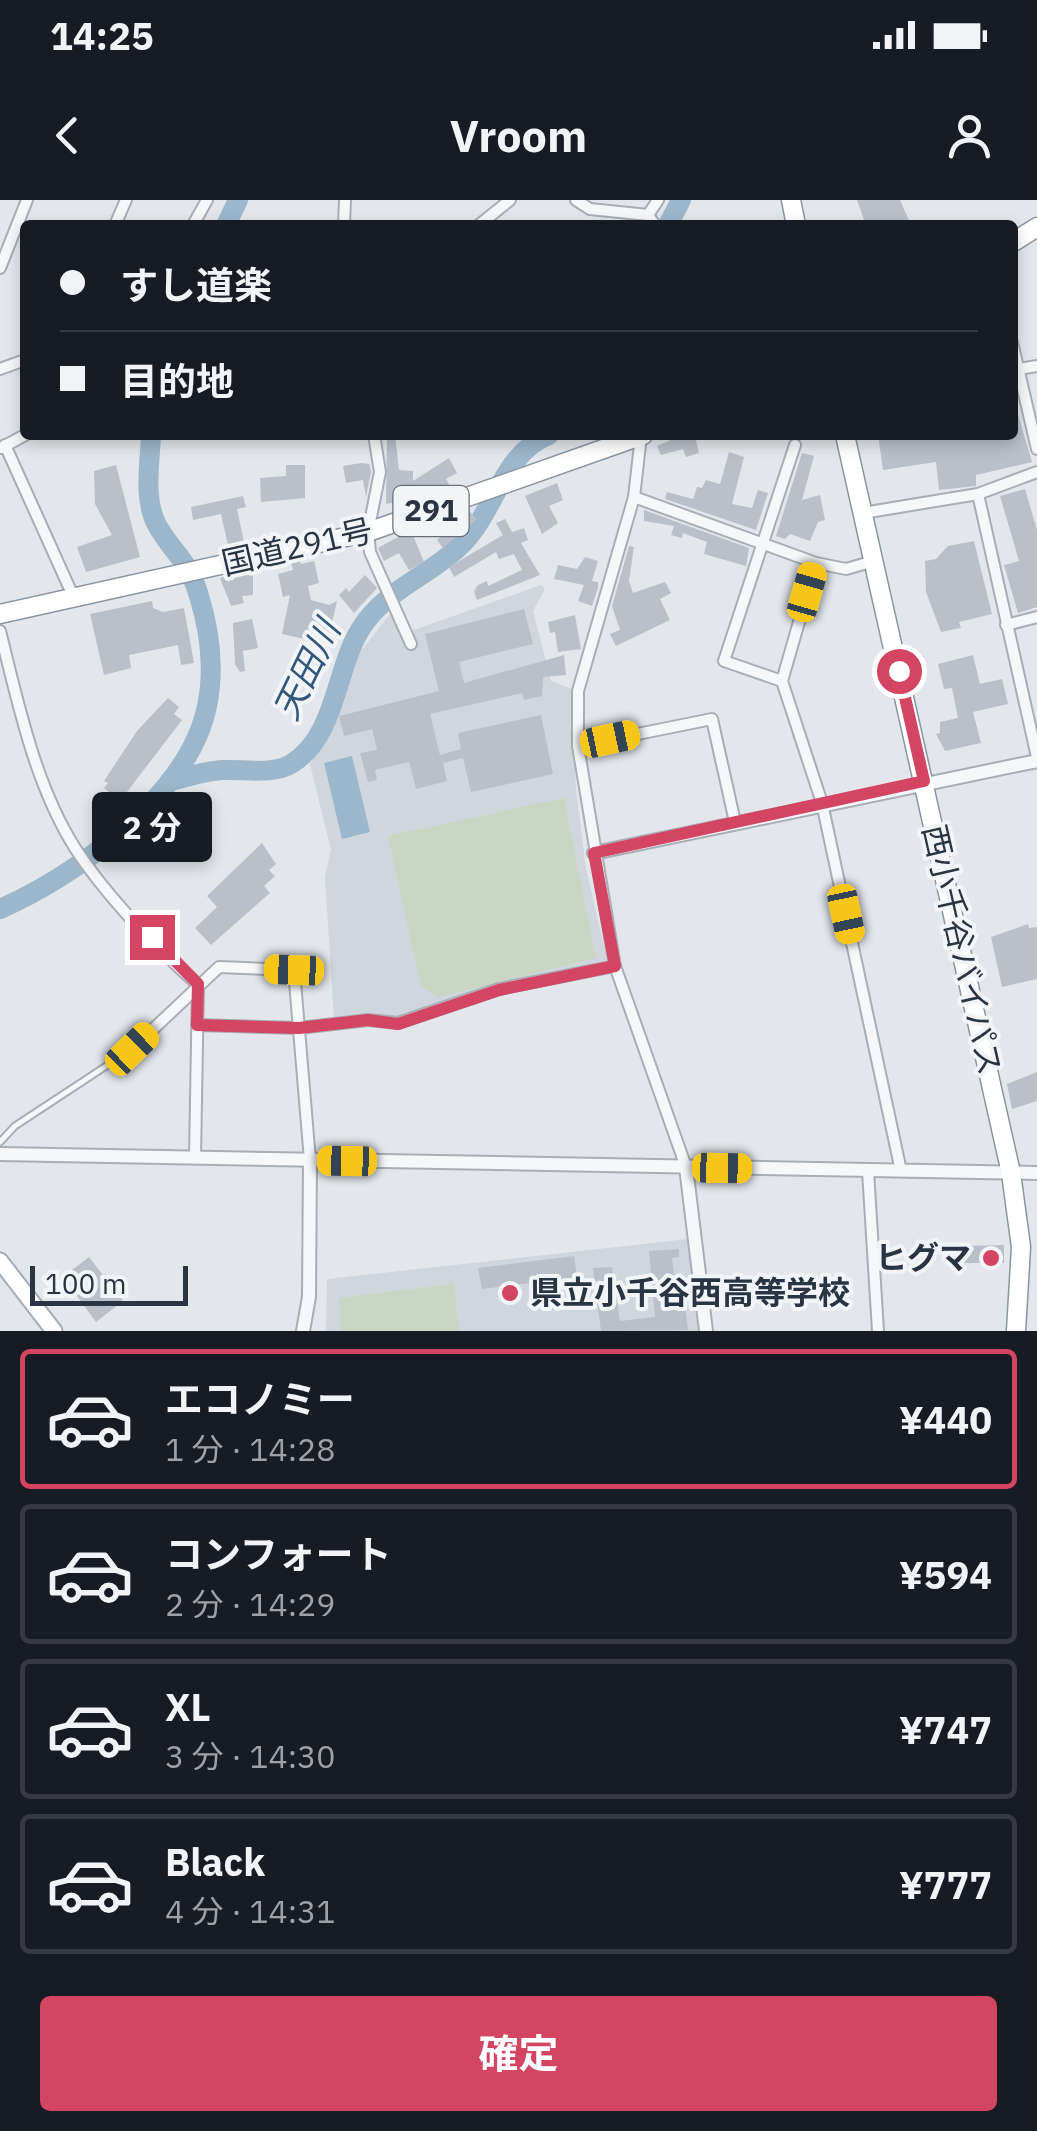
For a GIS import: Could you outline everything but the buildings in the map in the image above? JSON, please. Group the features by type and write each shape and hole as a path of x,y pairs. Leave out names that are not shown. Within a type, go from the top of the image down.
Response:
{"highway":[{"name":"国道291号","path":"0,614 368,532 628,440"},
{"name":"西小千谷バイパス","path":"846,440 1012,1173 1021,1248 1016,1331"}],"main road":[{"path":"0,1261 54,1331"}],"street":[{"path":"0,268 27,200"},
{"path":"485,220 510,200"},
{"path":"576,200 590,208 652,220 658,200"},
{"path":"1018,365 1037,450"},
{"path":"1019,369 1037,366"},
{"path":"375,440 380,472 368,532 381,581 411,644"},
{"path":"641,440 634,497 578,691 578,746 615,966 686,1167 706,1331"},
{"path":"782,681 724,662 794,445"},
{"path":"3,447 74,598"},
{"path":"863,513 978,494 1037,472"},
{"path":"594,853 1037,759 978,494"},
{"path":"634,497 816,563 846,569 874,562"},
{"path":"816,563 782,681 822,803 901,1172"},
{"path":"1006,625 1037,617"},
{"path":"0,631 41,772 74,846 100,881 198,984 195,1158"},
{"path":"578,746 712,719 735,822"},
{"path":"197,1025 299,1028 368,1020 398,1024 499,990 615,966"},
{"path":"132,1049 219,967 294,970 310,1160 309,1297 303,1331"},
{"path":"0,1154 1037,1173"},
{"path":"868,1171 878,1331"}],"lane":[{"path":"0,1142 15,1126 132,1049"}],"shaded area":[{"path":"541,585 545,589 533,611 551,681 572,689 576,790 586,868 607,960 400,1019 358,1015 334,1019 325,877 331,850 310,764 334,727 357,656 398,604 411,631"},
{"name":"県立小千谷西高等学校","path":"688,1239 698,1331 326,1331 327,1279"}],"green space":[{"path":"564,798 596,958 439,997 421,986 388,836"},
{"path":"454,1284 459,1331 341,1331 339,1298"}],"water":[{"path":"352,756 370,832 342,839 324,763"}],"waterway":[{"path":"228,220 238,200"},
{"name":"天田川","path":"671,220 681,200"},
{"path":"0,909 85,860 139,815 182,764 203,720 211,667 207,631 190,573 153,515 148,481 151,440"},
{"name":"天田川","path":"170,781 216,771 276,769 291,764 306,752 326,721 352,646 370,616 460,546 509,470 540,440"}],"place":[{"name":"ヒグマ","path":"991,1258"},
{"name":"県立小千谷西高等学校","path":"510,1293"}],"route":[{"path":"152,937 198,984 197,1025 299,1028 368,1020 398,1024 499,990 615,966 594,853 924,781 899,671"}]}
